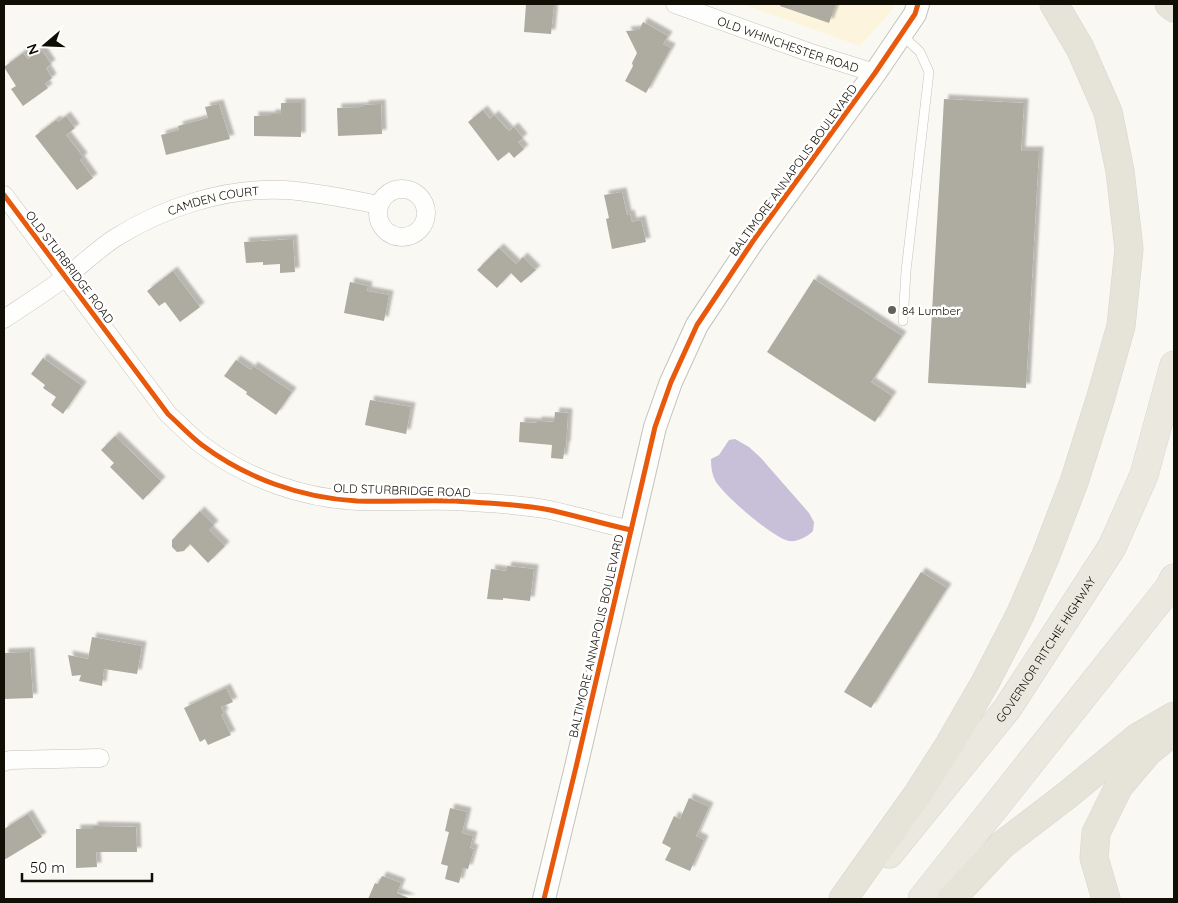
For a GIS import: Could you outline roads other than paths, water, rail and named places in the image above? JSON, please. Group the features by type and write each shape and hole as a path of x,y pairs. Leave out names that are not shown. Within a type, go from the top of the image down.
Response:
{"highway":[{"path":"843,899 917,795 949,745 986,681 1020,615 1046,555 1074,482 1121,326 1129,249 1120,171 1108,112 1080,48 1054,4"},
{"path":"1169,4 1174,8"},
{"name":"GOVERNOR RITCHIE HIGHWAY","path":"852,899 1007,709 1112,547 1144,475 1174,365"},
{"path":"922,899 1174,578"},
{"path":"951,899 1002,845 1138,737 1174,716"},
{"path":"1106,899 1094,858 1096,833 1119,786 1148,752 1174,731"}],"street":[{"name":"OLD WHINCHESTER ROAD","path":"675,4 808,52 875,73"},
{"name":"BALTIMORE ANNAPOLIS BOULEVARD","path":"544,899 655,427 671,382 697,326 753,241 875,73 915,14 918,4"},
{"name":"CAMDEN COURT","path":"4,319 65,277 114,239 151,218 184,205 218,196 283,190 318,193 379,205"},
{"name":"OLD STURBRIDGE ROAD","path":"4,195 168,414 201,444 234,466 272,484 303,493 331,498 356,501 454,501 548,510 631,530"},
{"path":"4,762 10,760 100,758"}],"lane":[{"path":"901,34 920,52 929,72 906,271 903,321"}],"place":[{"name":"84 Lumber","path":"892,310"}]}
